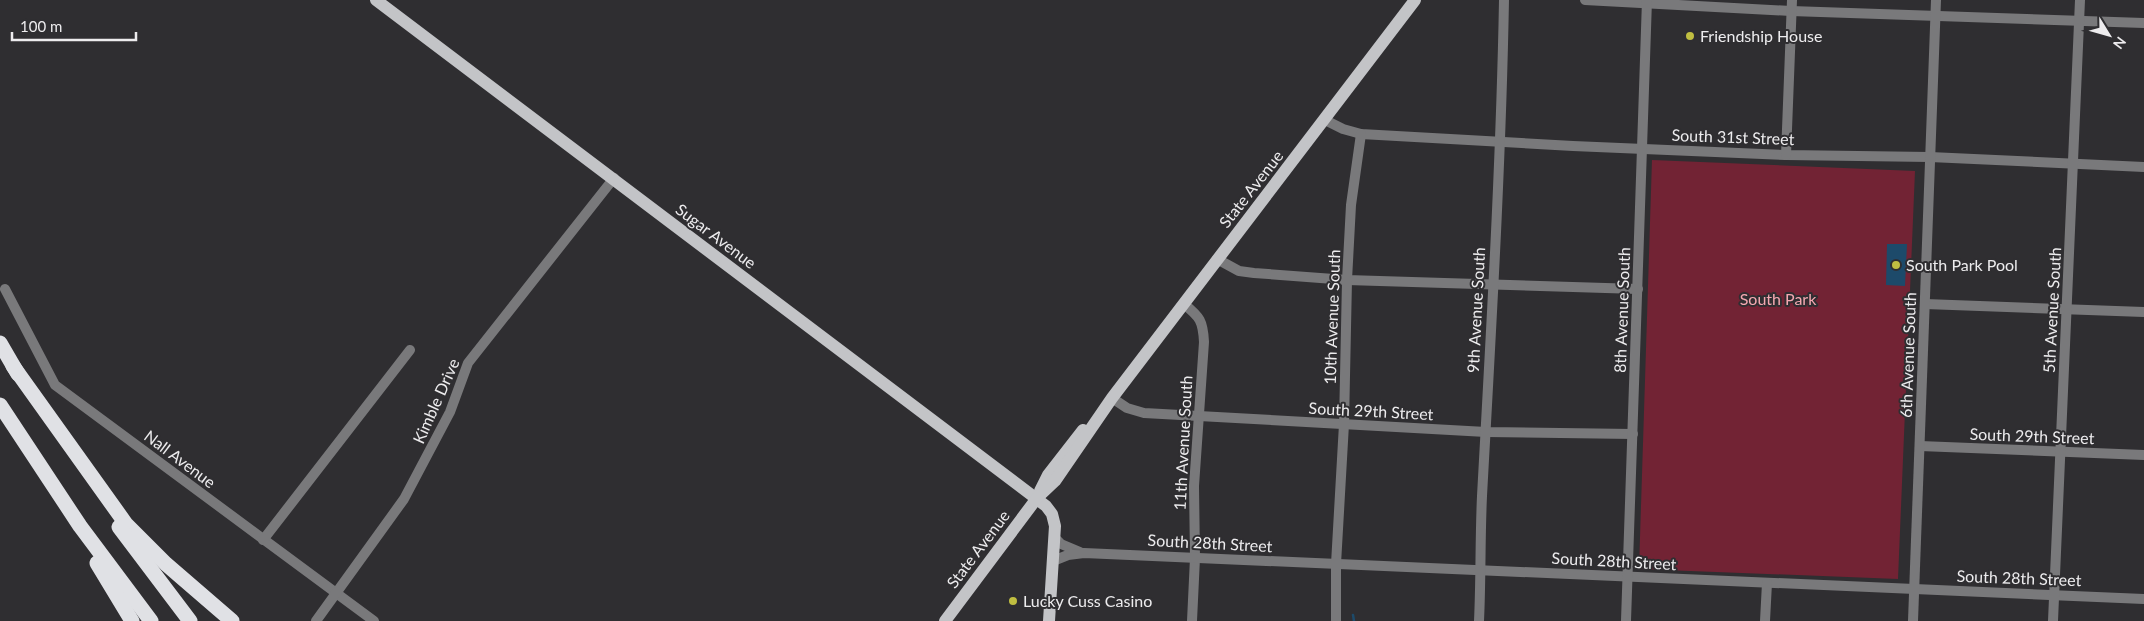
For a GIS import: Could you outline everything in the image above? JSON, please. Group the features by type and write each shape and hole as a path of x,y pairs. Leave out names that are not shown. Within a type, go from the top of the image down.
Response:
{"highway":[{"path":"0,343 77,468 140,556 190,621"},
{"path":"13,366 126,524 166,564 232,621"},
{"path":"0,405 80,526 150,621"},
{"path":"80,526 89,550 132,621"}],"main road":[{"name":"Sugar Avenue","path":"376,0 614,178 946,432 1037,498 1052,514 1055,526 1049,621"},
{"name":"State Avenue","path":"945,621 1037,498 1044,482 1067,449 1112,398 1416,0"}],"street":[{"name":"9th Avenue South","path":"1479,621 1482,570 1482,499 1501,143 1504,0"},
{"path":"1585,0 1647,1 1792,11 1935,17 2144,23"},
{"path":"1786,155 1792,0"},
{"name":"6th Avenue South","path":"1913,621 1936,0"},
{"name":"5th Avenue South","path":"2053,621 2080,0"},
{"name":"8th Avenue South","path":"1626,621 1647,1"},
{"name":"South 31st Street","path":"1324,120 1343,129 1361,134 1501,143 1786,155 1930,157 2144,167"},
{"name":"10th Avenue South","path":"1336,621 1336,564 1344,424 1346,280 1351,205 1361,134"},
{"name":"Kimble Drive","path":"316,621 404,499 450,412 468,363 614,178"},
{"path":"1217,259 1240,271 1346,280 1638,289"},
{"name":"Nall Avenue","path":"4,289 55,385 374,621"},
{"name":"11th Avenue South","path":"1184,304 1197,314 1203,330 1194,486 1195,558 1192,621"},
{"path":"1925,304 2144,312"},
{"path":"263,540 410,350"},
{"name":"South 29th Street","path":"1112,398 1127,408 1144,414 1486,432 1633,434"},
{"name":"South 29th Street","path":"1920,446 2144,455"},
{"name":"South 28th Street","path":"1054,537 1067,547 1084,553"},
{"name":"South 28th Street","path":"1053,562 1068,555 1084,553 2144,599"},
{"path":"1765,621 1767,583"}],"green space":[{"name":"South Park","path":"1652,160 1915,171 1898,579 1639,569"}],"water":[{"name":"South Park Pool","path":"1887,244 1907,244 1905,286 1886,285"}],"waterway":[{"path":"1353,615 1354,621"}],"place":[{"name":"Friendship House","path":"1690,36"},
{"name":"South Park Pool","path":"1896,265"},
{"name":"Lucky Cuss Casino","path":"1013,601"}]}
